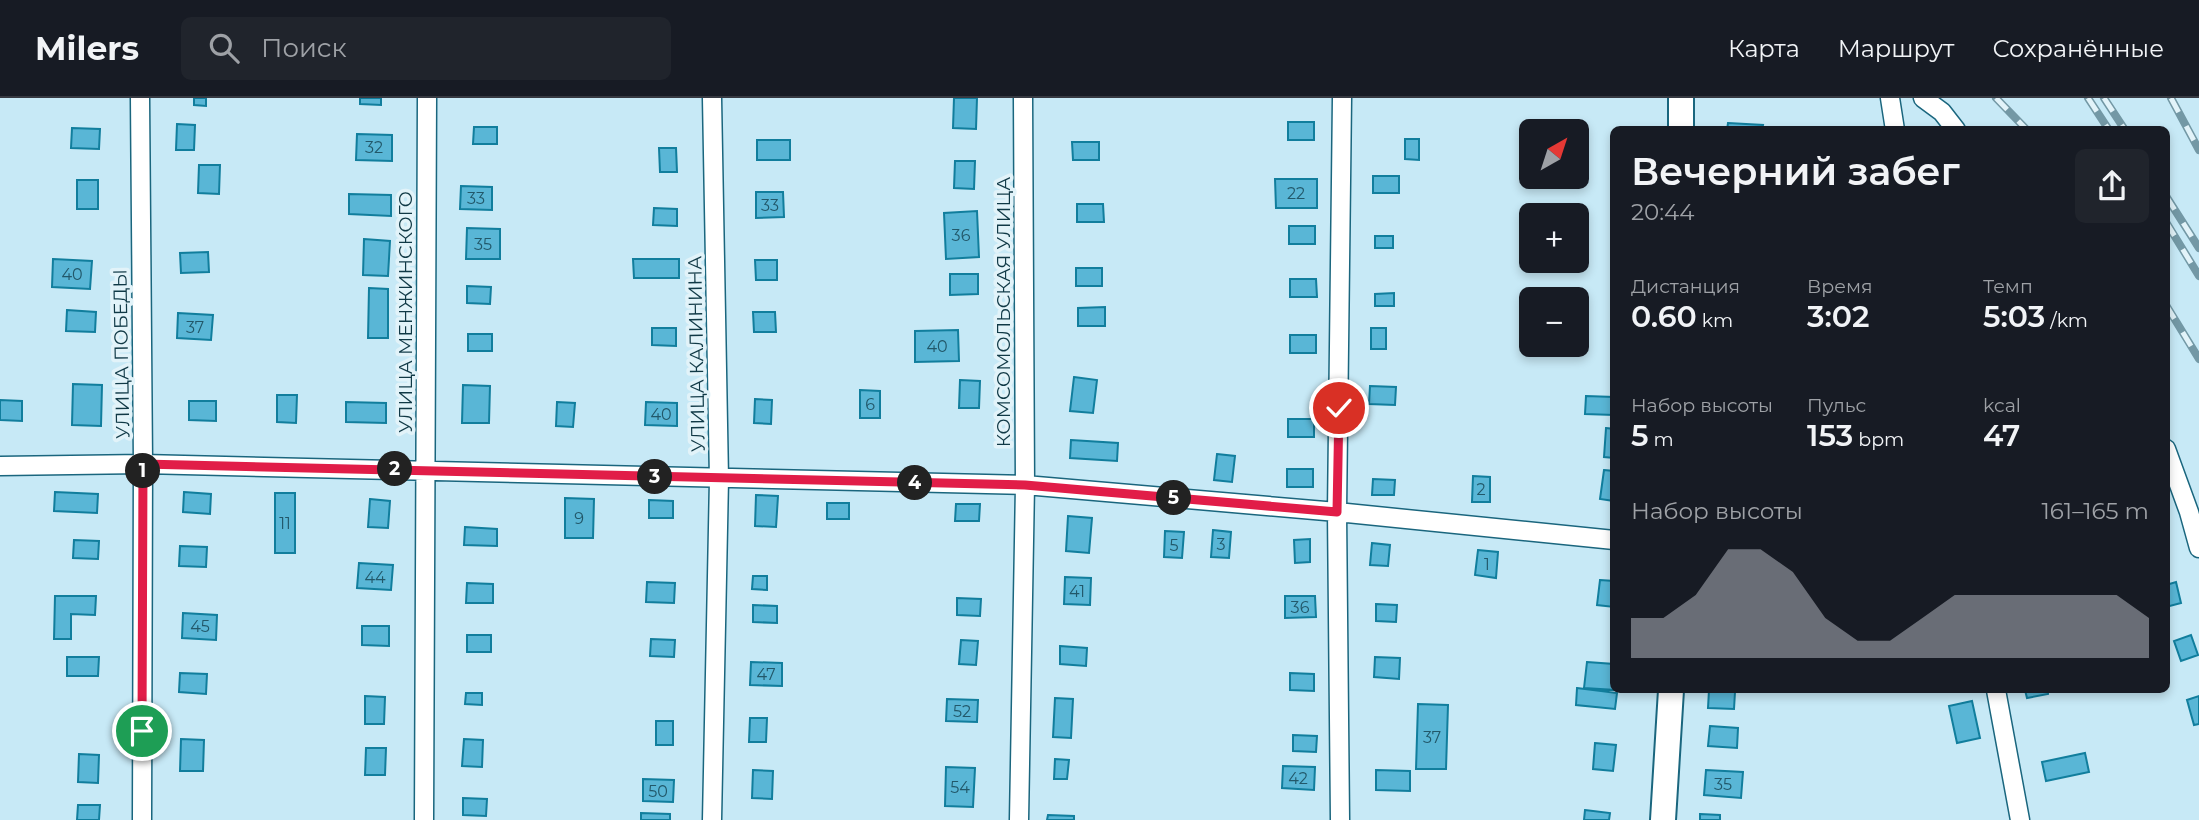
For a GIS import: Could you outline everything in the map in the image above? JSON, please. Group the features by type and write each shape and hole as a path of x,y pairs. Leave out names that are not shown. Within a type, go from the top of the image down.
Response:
{"main road":[{"path":"1681,98 1681,126"},
{"path":"1662,820 1671,693"}],"street":[{"name":"УЛИЦА ПОБЕДЫ","path":"140,98 142,820"},
{"name":"УЛИЦА МЕНЖИНСКОГО","path":"424,820 427,98"},
{"name":"УЛИЦА КАЛИНИНА","path":"712,98 719,479 712,820"},
{"name":"КОМСОМОЛЬСКАЯ УЛИЦА","path":"1019,820 1025,485 1023,98"},
{"path":"1340,820 1337,512 1342,98"},
{"path":"1890,98 1894,126"},
{"path":"1923,98 1942,113 1953,126"},
{"path":"2170,460 2199,548"},
{"path":"0,466 143,464 1025,485 1337,512 1610,540"},
{"path":"1997,693 2020,820"}],"building":[{"path":"194,98 206,98 206,106 194,105"},
{"path":"360,98 381,98 381,105 360,104"},
{"path":"954,98 977,98 976,129 953,128"},
{"path":"1288,122 1314,122 1314,140 1288,140"},
{"path":"1728,123 1763,125 1763,126 1728,126"},
{"path":"177,124 195,125 194,150 176,150"},
{"path":"474,127 497,127 497,144 473,144"},
{"path":"72,128 100,129 99,149 71,148"},
{"path":"357,134 392,135 392,161 356,160"},
{"path":"1405,139 1419,139 1419,160 1405,159"},
{"path":"757,140 790,140 790,160 757,160"},
{"path":"1072,142 1099,142 1099,160 1073,160"},
{"path":"659,148 676,148 677,172 660,172"},
{"path":"955,161 975,161 974,189 954,188"},
{"path":"199,165 220,165 219,194 198,193"},
{"path":"1373,176 1399,176 1399,193 1373,193"},
{"path":"1275,179 1317,179 1317,208 1276,208"},
{"path":"77,180 98,180 98,209 77,209"},
{"path":"461,186 492,187 492,210 460,209"},
{"path":"756,192 783,192 784,217 756,218"},
{"path":"349,194 391,195 391,216 349,214"},
{"path":"1077,204 1103,204 1104,222 1077,222"},
{"path":"654,208 677,209 677,226 653,225"},
{"path":"977,211 979,257 946,259 944,213"},
{"path":"1289,226 1315,226 1315,244 1289,244"},
{"path":"467,228 500,229 500,259 466,259"},
{"path":"1375,236 1393,236 1393,248 1375,248"},
{"path":"364,239 390,241 388,276 363,275"},
{"path":"208,252 209,272 181,273 180,253"},
{"path":"53,259 92,261 90,289 52,287"},
{"path":"633,259 679,259 679,278 634,278"},
{"path":"755,260 777,260 777,280 756,280"},
{"path":"1076,268 1102,268 1102,286 1076,286"},
{"path":"950,274 978,274 978,294 950,295"},
{"path":"1290,279 1316,279 1317,297 1290,297"},
{"path":"467,286 491,287 490,304 467,303"},
{"path":"369,288 388,289 388,338 368,338"},
{"path":"1394,293 1394,306 1375,306 1375,294"},
{"path":"1105,307 1105,326 1078,326 1078,308"},
{"path":"67,310 96,312 95,332 66,331"},
{"path":"753,312 775,312 776,332 754,332"},
{"path":"178,313 213,315 211,340 177,338"},
{"path":"652,328 676,328 676,346 652,345"},
{"path":"1371,328 1386,328 1386,349 1371,349"},
{"path":"958,330 959,361 915,362 915,331"},
{"path":"468,334 492,334 492,351 468,351"},
{"path":"1290,335 1316,335 1316,353 1290,353"},
{"path":"1074,377 1097,380 1093,413 1070,411"},
{"path":"960,380 980,381 979,408 959,408"},
{"path":"73,384 102,385 101,426 72,425"},
{"path":"463,385 490,386 489,423 462,423"},
{"path":"1370,386 1396,387 1395,405 1369,404"},
{"path":"860,390 880,391 880,418 860,418"},
{"path":"277,395 297,395 296,423 277,422"},
{"path":"1586,396 1610,397 1610,415 1585,414"},
{"path":"755,399 772,400 771,424 754,423"},
{"path":"0,400 22,401 22,421 0,420"},
{"path":"189,401 216,401 216,421 189,420"},
{"path":"346,402 386,403 386,423 346,422"},
{"path":"557,402 575,403 573,427 556,426"},
{"path":"646,402 677,403 677,426 645,425"},
{"path":"1288,419 1314,419 1314,437 1288,437"},
{"path":"1606,428 1610,428 1610,458 1604,457"},
{"path":"1071,440 1118,443 1117,461 1070,458"},
{"path":"1217,454 1235,456 1232,482 1214,480"},
{"path":"1287,469 1313,469 1313,487 1287,487"},
{"path":"1604,470 1610,471 1610,500 1600,499"},
{"path":"1473,476 1490,477 1490,502 1472,502"},
{"path":"1373,479 1395,480 1394,495 1372,495"},
{"path":"55,492 98,494 97,513 54,511"},
{"path":"184,492 211,494 210,514 183,512"},
{"path":"275,493 295,493 295,553 275,553"},
{"path":"756,495 778,496 776,527 755,526"},
{"path":"565,498 594,499 593,538 565,538"},
{"path":"370,499 390,501 388,528 368,527"},
{"path":"649,500 673,501 673,518 649,518"},
{"path":"827,503 849,503 849,519 827,519"},
{"path":"956,504 980,504 979,521 955,521"},
{"path":"1068,516 1092,518 1089,553 1066,551"},
{"path":"465,527 497,529 497,546 464,545"},
{"path":"1213,530 1231,532 1229,558 1211,557"},
{"path":"1165,531 1184,532 1182,558 1164,557"},
{"path":"1310,539 1310,562 1295,563 1294,540"},
{"path":"74,540 99,541 98,559 73,558"},
{"path":"1372,543 1390,545 1388,566 1370,565"},
{"path":"180,546 207,547 206,567 179,566"},
{"path":"1478,550 1498,552 1496,578 1475,575"},
{"path":"359,563 393,565 391,590 357,588"},
{"path":"753,576 767,576 767,590 752,589"},
{"path":"1065,577 1091,578 1090,605 1064,604"},
{"path":"1600,580 1610,581 1610,607 1597,605"},
{"path":"647,582 675,583 674,603 646,602"},
{"path":"2176,582 2181,603 2170,606 2170,584"},
{"path":"467,583 493,584 493,603 466,603"},
{"path":"55,596 96,596 95,615 71,614 71,639 54,639"},
{"path":"1285,596 1315,596 1316,617 1285,618"},
{"path":"957,598 981,599 980,616 957,615"},
{"path":"1376,604 1397,605 1396,622 1376,621"},
{"path":"753,605 777,606 777,623 753,622"},
{"path":"183,613 217,615 216,640 182,638"},
{"path":"362,626 389,626 389,646 362,645"},
{"path":"467,635 491,635 491,652 467,652"},
{"path":"2191,635 2198,655 2181,661 2174,641"},
{"path":"651,639 675,640 674,657 650,656"},
{"path":"961,640 978,641 976,665 959,664"},
{"path":"1060,646 1087,648 1086,666 1060,664"},
{"path":"67,657 99,657 98,676 67,676"},
{"path":"1375,657 1400,658 1399,679 1374,677"},
{"path":"751,662 782,663 782,686 750,685"},
{"path":"1587,662 1610,664 1610,690 1584,688"},
{"path":"180,673 207,674 206,694 179,692"},
{"path":"1290,673 1314,674 1314,691 1290,690"},
{"path":"1577,688 1617,693 1615,709 1576,705"},
{"path":"466,693 482,693 482,705 465,704"},
{"path":"1709,693 1735,693 1734,709 1708,708"},
{"path":"2026,693 2048,693 2048,694 2027,698"},
{"path":"365,696 385,697 384,724 365,724"},
{"path":"2199,696 2199,724 2194,725 2187,700"},
{"path":"1055,698 1073,699 1071,738 1053,737"},
{"path":"947,699 978,700 977,722 946,721"},
{"path":"1972,701 1980,738 1957,743 1949,706"},
{"path":"1418,704 1448,705 1446,769 1416,769"},
{"path":"750,718 767,718 766,742 749,742"},
{"path":"656,721 673,721 673,745 656,745"},
{"path":"1710,726 1738,728 1737,748 1708,746"},
{"path":"1293,735 1317,736 1316,752 1293,751"},
{"path":"181,739 204,740 203,771 180,771"},
{"path":"464,739 483,740 482,767 462,766"},
{"path":"1595,743 1616,745 1613,771 1593,769"},
{"path":"366,748 386,748 385,775 365,775"},
{"path":"2085,753 2089,772 2046,781 2042,762"},
{"path":"79,754 99,755 98,783 78,782"},
{"path":"1055,759 1069,760 1067,779 1054,779"},
{"path":"1283,766 1315,767 1314,790 1282,788"},
{"path":"946,767 975,768 973,807 945,806"},
{"path":"753,770 773,771 772,799 752,798"},
{"path":"1376,770 1410,771 1410,791 1376,790"},
{"path":"1706,770 1743,772 1741,798 1704,795"},
{"path":"643,779 674,780 673,802 643,801"},
{"path":"463,798 487,799 486,816 463,815"},
{"path":"78,805 100,805 99,820 77,820"},
{"path":"1585,810 1610,813 1609,820 1584,820"},
{"path":"641,813 670,814 670,820 641,820"},
{"path":"1700,814 1720,815 1720,820 1700,820"},
{"path":"1048,815 1074,816 1074,820 1047,820"}],"railway":[{"path":"1996,98 2023,126"},
{"path":"2088,98 2106,126"},
{"path":"2104,98 2122,126"},
{"path":"2171,98 2199,150"},
{"path":"2170,202 2199,248"},
{"path":"2170,229 2199,276"},
{"path":"2170,312 2199,359"}],"route":[{"path":"142,731 143,464 1025,485 1337,512 1339,408"}]}
